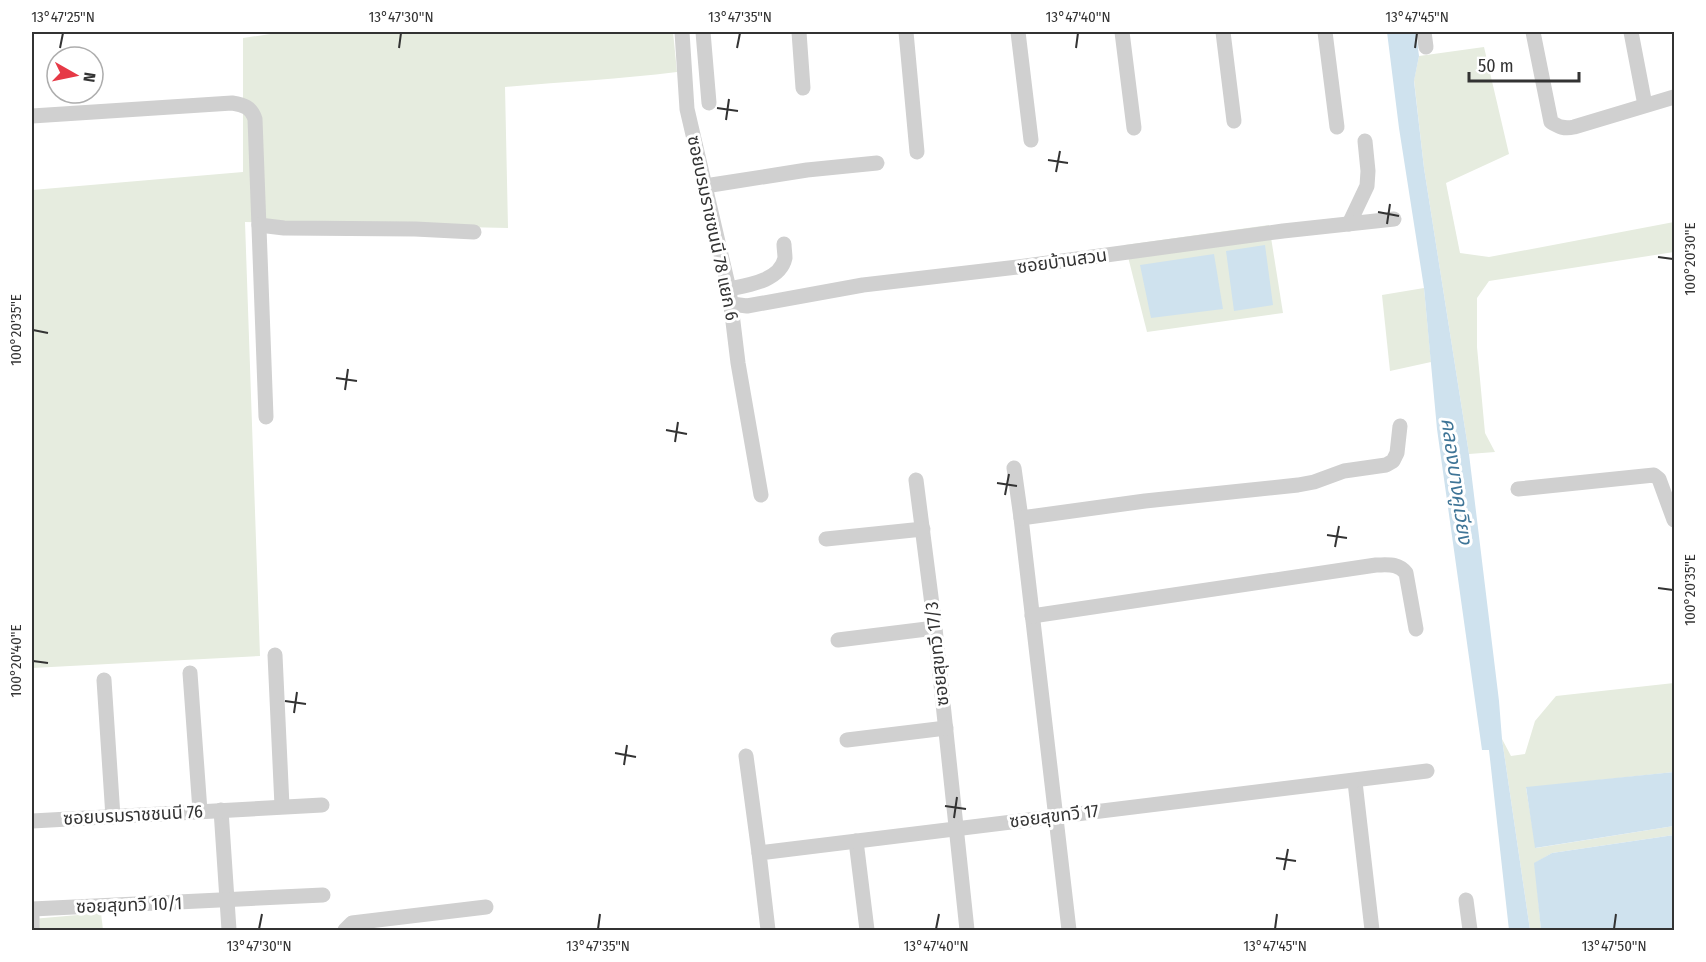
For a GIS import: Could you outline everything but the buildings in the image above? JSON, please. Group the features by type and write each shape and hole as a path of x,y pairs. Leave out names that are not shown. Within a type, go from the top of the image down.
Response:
{"street":[{"name":"ซอยบรมราชชนนี 78 แยก 6","path":"682,32 687,109 731,297 738,363 761,495"},
{"path":"703,32 709,103"},
{"path":"798,32 803,88"},
{"path":"906,32 918,152"},
{"path":"1018,32 1031,140"},
{"path":"1122,32 1134,128"},
{"path":"1223,32 1234,121"},
{"path":"1325,32 1337,127"},
{"path":"1533,32 1551,122 1558,126 1566,129 1674,98"},
{"path":"1631,32 1645,105"},
{"path":"32,116 232,103 244,105 252,110 255,119 266,417"},
{"path":"1349,224 1367,186 1365,141"},
{"path":"705,186 807,170 876,163"},
{"name":"ซอยบ้านสวน","path":"731,297 747,306 863,285 1018,267 1271,232 1394,219"},
{"path":"259,225 284,228 415,228 474,232"},
{"path":"731,297 780,268 785,257 784,244"},
{"path":"1021,518 1145,501 1298,485 1344,471 1386,465 1393,461 1397,453 1400,426"},
{"path":"1014,468 1069,930"},
{"path":"1518,489 1654,475 1659,479 1674,520"},
{"name":"ซอยสุขทวี 17/3","path":"916,480 935,628 967,930"},
{"path":"826,538 923,529"},
{"path":"1032,616 1376,565 1393,565 1401,567 1406,573 1416,629"},
{"path":"838,640 935,628"},
{"path":"275,655 282,806"},
{"path":"190,673 200,811"},
{"path":"104,680 113,817"},
{"path":"847,740 946,728"},
{"path":"746,756 768,930"},
{"name":"ซอยสุขทวี 17","path":"759,853 1355,782 1427,771"},
{"path":"1355,782 1372,930"},
{"path":"221,810 322,805"},
{"name":"ซอยบรมราชชนนี 76","path":"32,821 221,810 229,930"},
{"path":"856,841 867,930"},
{"name":"ซอยสุขทวี 10/1","path":"32,909 323,895"},
{"path":"1466,900 1470,930"},
{"path":"345,930 352,923 364,921 486,907"},
{"path":"32,915 32,930"}],"shaded area":[{"path":"284,32 673,32 677,72 505,87 508,228 245,222 260,656 32,668 32,190 243,172 243,38"},
{"path":"1484,47 1509,154 1446,183 1460,253 1489,257 1674,222 1674,252 1489,281 1477,298 1477,347 1485,433 1495,452 1469,454 1424,168 1414,80 1419,56"},
{"path":"1269,225 1283,313 1147,332 1125,245"},
{"path":"1424,288 1431,362 1390,371 1382,295"},
{"path":"1674,683 1674,772 1526,788 1536,848 1674,826 1674,835 1552,853 1535,863 1541,930 1530,930 1502,739 1511,756 1525,754 1535,721 1556,696"},
{"path":"101,913 103,930 32,930 32,919"}],"water":[{"name":"คลองบางคูเวียง","path":"1387,32 1416,32 1419,56 1414,81 1424,168 1469,454 1502,739 1530,930 1509,930 1489,750 1482,750 1437,429 1424,288 1399,128"},
{"path":"1265,245 1273,305 1234,311 1226,251"},
{"path":"1214,254 1223,309 1151,318 1140,265"},
{"path":"1674,772 1674,826 1535,848 1526,787"},
{"path":"1674,835 1674,930 1541,930 1534,863 1552,853"}]}
